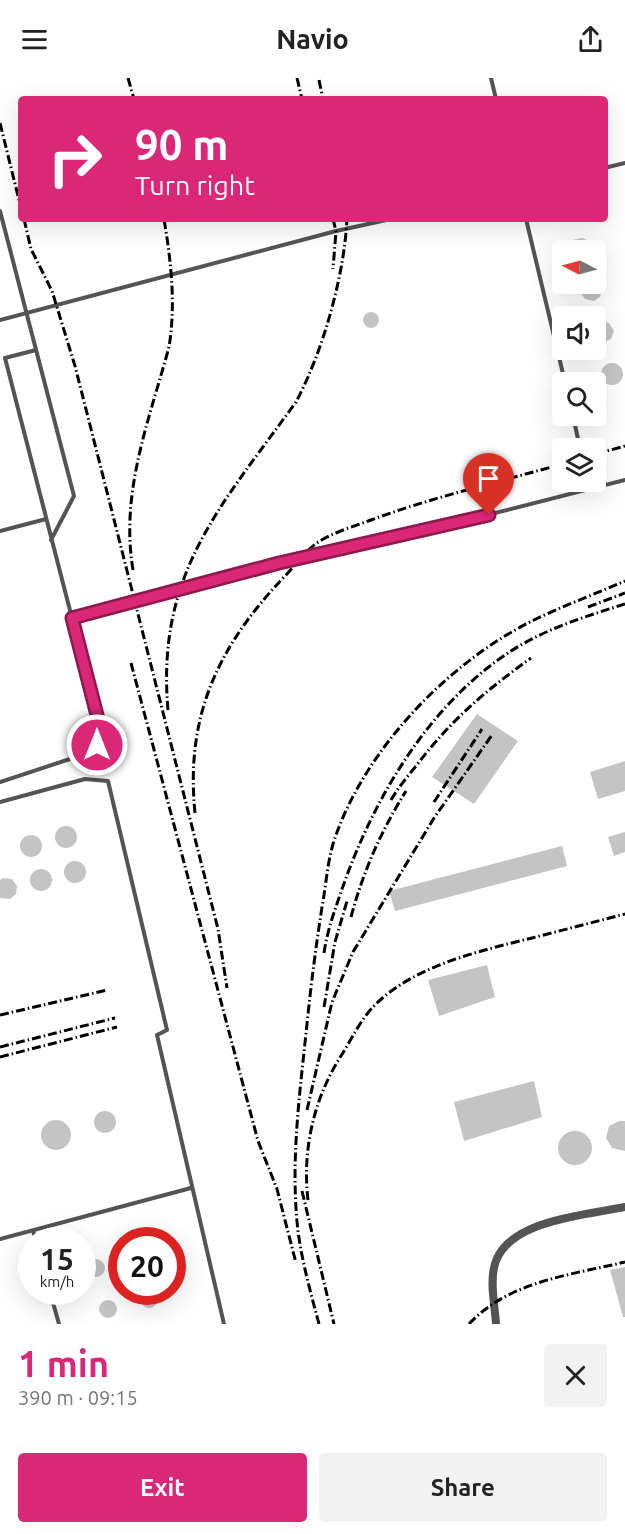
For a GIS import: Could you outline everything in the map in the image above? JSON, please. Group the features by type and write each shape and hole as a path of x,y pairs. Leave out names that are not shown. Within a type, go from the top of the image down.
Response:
{"street":[{"path":"496,1324 494,1269 500,1251 515,1236 548,1223 625,1207"}],"lane":[{"path":"490,78 495,96"},
{"path":"608,167 625,163"},
{"path":"0,211 74,496 51,540"},
{"path":"0,320 378,222"},
{"path":"527,222 563,372"},
{"path":"0,782 76,757 97,745 99,723 5,358 36,350"},
{"path":"606,485 625,480"},
{"path":"72,618 279,563 448,525 578,492"},
{"path":"0,531 46,519"},
{"path":"0,802 85,779 108,781 167,1030 157,1035 224,1324"},
{"path":"48,1227 191,1188"},
{"path":"0,1239 18,1235"},
{"path":"53,1305 58,1324"}],"building":[{"path":"582,294 601,294 594,301 585,299"},
{"path":"368,312 374,312 379,320 377,326 368,328 363,323 363,317"},
{"path":"606,322 614,331 611,339 606,341"},
{"path":"612,363 620,366 622,370 620,382 612,385 606,383 606,372 602,372 604,366"},
{"path":"477,714 518,741 474,804 432,777"},
{"path":"625,761 625,791 598,799 590,772"},
{"path":"66,826 74,829 77,837 74,845 66,848 58,845 55,837 58,829"},
{"path":"625,832 625,852 614,856 608,837"},
{"path":"31,835 39,838 42,846 39,854 31,857 23,854 20,846 23,838"},
{"path":"562,846 567,866 395,911 389,891"},
{"path":"75,861 83,864 86,872 83,880 75,883 67,880 64,872 67,864"},
{"path":"41,869 49,872 52,880 49,888 41,891 33,888 30,880 33,872"},
{"path":"12,879 17,886 16,894 10,899 0,898 0,880"},
{"path":"487,965 495,997 439,1016 428,980"},
{"path":"534,1081 542,1117 464,1141 454,1102"},
{"path":"105,1111 113,1114 116,1122 113,1130 105,1133 97,1130 94,1122 97,1114"},
{"path":"56,1120 67,1124 71,1135 67,1146 56,1150 45,1146 41,1135 45,1124"},
{"path":"625,1121 625,1151 612,1148 606,1138 609,1126"},
{"path":"575,1131 587,1136 592,1148 587,1160 575,1165 563,1160 558,1148 563,1136"},
{"path":"96,1259 104,1265 102,1274 96,1277"},
{"path":"625,1267 625,1317 623,1317 610,1270"},
{"path":"108,1300 108,1305 116,1306 114,1315 108,1318 102,1315 99,1309 102,1303"}],"railway":[{"path":"128,78 133,96"},
{"path":"297,78 301,96"},
{"path":"319,80 322,96"},
{"path":"0,123 18,196"},
{"path":"25,222 31,249 52,291 75,366 218,929 227,988"},
{"path":"133,570 130,541 133,485 145,430 169,347 171,331 172,283 164,222"},
{"path":"333,269 336,231 334,222"},
{"path":"168,710 167,662 172,619 183,580 199,544 219,509 296,402 306,382 323,337 337,289 347,222"},
{"path":"606,451 625,446"},
{"path":"195,813 193,778 196,744 202,713 212,684 225,655 242,628 308,550 336,533 394,512 552,467"},
{"path":"319,1324 304,1266 298,1231 295,1153 312,980 328,868 333,844 346,810 365,776 412,713 470,660 534,620 625,581"},
{"path":"588,607 625,593"},
{"path":"324,953 338,900 369,824 406,759 452,700 479,675 522,645 550,630 625,604"},
{"path":"391,800 429,749 456,720 483,695 531,658"},
{"path":"131,663 258,1141 277,1189 296,1263"},
{"path":"434,802 482,729"},
{"path":"307,1110 332,1002 353,952 434,818 492,735"},
{"path":"351,917 374,852 406,791"},
{"path":"324,1007 335,942 347,901"},
{"path":"308,1200 307,1162 317,1107 332,1072 360,1023 374,1006 408,980 448,962 490,948 625,914"},
{"path":"0,1015 107,990"},
{"path":"0,1047 115,1018"},
{"path":"0,1057 117,1027"},
{"path":"302,1191 334,1324"},
{"path":"469,1324 503,1298 522,1289 562,1276 625,1262"}],"route":[{"path":"97,745 99,723 72,618 279,563 489,515"}]}
